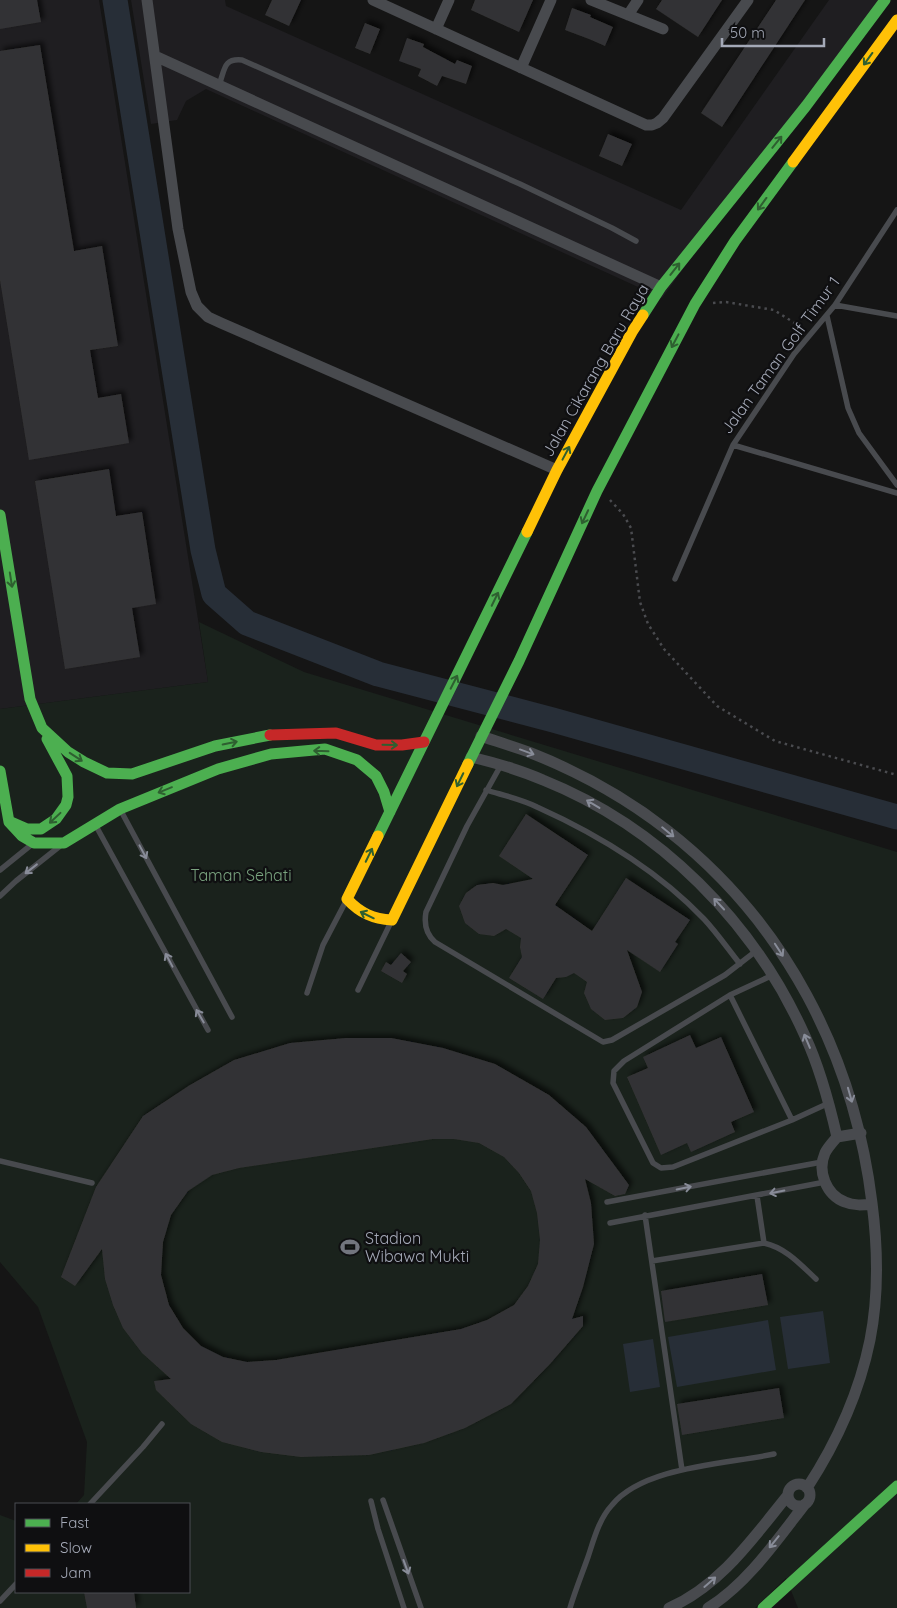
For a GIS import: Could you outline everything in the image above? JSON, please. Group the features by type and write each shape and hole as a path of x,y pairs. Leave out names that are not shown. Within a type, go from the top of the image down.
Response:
{"main road":[{"name":"Jalan Cikarang Baru Raya","path":"347,899 474,643 557,470 632,332 661,287 806,106 885,0"},
{"path":"347,899 356,909 367,916 379,920 392,920 519,661 597,491 694,304 735,240 897,20"},
{"path":"0,515 30,699 42,728 67,776 68,797 66,805 56,819 41,829 27,829 9,822"},
{"path":"42,728 68,752 84,762 107,773 132,774 215,746 268,735 336,733 376,745 402,745 424,742"},
{"path":"0,771 9,822 22,836 34,843 64,844 120,809 218,768 271,754 325,750 357,760 376,776 384,792 390,812"},
{"path":"763,1608 897,1486"}],"street":[{"path":"373,0 646,125 652,125 663,118 748,0"},
{"path":"436,29 449,0"},
{"path":"521,68 551,0"},
{"path":"591,0 664,30"},
{"path":"628,15 638,0"},
{"path":"149,2 178,229 191,292 197,306 208,317 557,470"},
{"path":"156,56 661,287"},
{"path":"481,736 539,756 578,774 624,800 667,830 706,864 742,902 775,943 803,987 830,1042 846,1082 867,1164 876,1240 877,1285 873,1321 864,1365 850,1408 835,1441 807,1488"},
{"path":"471,757 544,780 585,800 625,823 662,850 697,880 757,950 773,975 806,1037 829,1103 837,1137"},
{"path":"860,1132 837,1137 826,1152 822,1162 822,1172 825,1182 833,1194 845,1202 859,1205 872,1204"},
{"path":"669,1608 705,1586 737,1558 788,1495 788,1491 793,1485 800,1484 807,1488 810,1495 808,1502 752,1571 708,1608"},
{"path":"788,1495 794,1505 805,1504"}],"lane":[{"path":"219,85 227,64 234,59 242,60 527,188 636,241"},
{"name":"Jalan Taman Golf Timur 1","path":"675,579 733,445 794,354 835,305 897,210"},
{"path":"835,305 897,316"},
{"path":"827,316 848,408 859,433 897,485"},
{"path":"733,445 897,494"},
{"path":"500,765 426,912 426,926 429,937 435,942 603,1042 612,1040 725,975 757,950"},
{"path":"486,790 535,806 609,844 668,885 704,920 740,964"},
{"path":"120,809 232,1017"},
{"path":"95,824 208,1030"},
{"path":"0,870 34,843"},
{"path":"0,896 16,881 64,844"},
{"name":"Jalan Cikarang Baru Raya","path":"307,993 323,945 347,899"},
{"path":"358,990 392,920"},
{"path":"773,975 730,995 624,1061 614,1071 613,1083 653,1163 661,1168 672,1167 792,1120 829,1103"},
{"path":"730,995 792,1120"},
{"path":"0,1161 92,1183"},
{"path":"607,1202 822,1162"},
{"path":"610,1223 825,1182"},
{"path":"757,1196 764,1243"},
{"path":"645,1216 682,1470"},
{"path":"652,1261 764,1243 774,1245 791,1256 816,1279"},
{"path":"91,1503 162,1424"},
{"path":"570,1608 599,1525 612,1504 630,1490 656,1477 682,1470 774,1454"},
{"path":"383,1500 421,1608"},
{"path":"371,1501 378,1529 404,1608"},
{"path":"0,1601 15,1585"}],"path":[{"path":"726,302 774,310 812,334"},
{"path":"597,491 610,500 624,514 631,528 640,602 648,624 664,649 717,706 775,741 897,775"}],"shaded area":[{"path":"0,0 99,0 208,682 0,709"},
{"path":"131,0 225,0 226,6 681,210 829,0 879,0 662,298 206,89 186,101 177,120 151,124"},
{"path":"823,1311 830,1363 788,1369 780,1317"},
{"path":"768,1320 776,1370 677,1387 668,1337"},
{"path":"653,1339 660,1387 630,1392 623,1344"}],"green space":[{"name":"Taman Sehati","path":"199,622 304,672 897,852 897,1608 798,1608 786,1578 755,1608 0,1608 0,1515 15,1521 15,1593 190,1593 190,1503 77,1503 84,1495 87,1442 38,1307 0,1262 0,709 208,682"}],"building":[{"path":"0,0 37,0 41,22 0,29"},
{"path":"272,0 301,0 289,26 265,15"},
{"path":"475,0 533,0 519,32 471,10"},
{"path":"662,0 722,0 698,37 656,9"},
{"path":"776,0 805,0 722,127 701,113"},
{"path":"572,8 591,15 590,17 613,27 605,46 565,30"},
{"path":"365,23 380,29 370,54 355,48"},
{"path":"407,38 424,44 423,47 455,64 457,60 472,66 466,84 442,76 437,86 418,76 421,69 399,61"},
{"path":"40,45 74,251 102,246 118,346 90,350 98,398 121,394 129,443 29,460 0,280 0,51"},
{"path":"608,134 632,144 622,166 599,156"},
{"path":"109,469 116,516 142,512 156,604 132,608 140,657 65,669 35,481"},
{"path":"526,814 588,855 555,905 592,931 626,878 690,920 675,942 678,944 660,972 627,950 642,992 637,1007 623,1018 605,1020 591,1009 584,993 587,982 574,973 566,977 556,978 543,999 509,978 522,957 521,938 506,929 494,936 479,934 465,923 459,906 466,893 477,885 493,883 503,885 533,879 499,856"},
{"path":"401,953 411,962 403,971 407,974 402,983 381,971 386,962 391,965"},
{"path":"690,1035 696,1048 721,1037 754,1112 731,1122 735,1132 691,1152 687,1143 661,1155 627,1077 648,1068 643,1057"},
{"name":"Stadion Wibawa Mukti","path":"346,1038 391,1038 443,1048 495,1064 549,1095 586,1127 629,1185 625,1194 615,1196 585,1179 591,1203 594,1244 583,1287 572,1319 583,1316 583,1326 550,1364 511,1404 465,1428 424,1443 369,1455 301,1457 261,1452 222,1442 191,1424 156,1390 154,1381 171,1379 142,1353 123,1328 105,1279 102,1249 75,1286 61,1277 96,1187 143,1116 190,1085 234,1060 290,1043","holes":["433,1139 454,1139 479,1143 504,1157 519,1173 531,1191 537,1213 540,1240 538,1264 528,1286 514,1305 487,1320 461,1329 276,1360 247,1362 223,1357 201,1346 183,1328 169,1305 161,1275 163,1242 171,1215 188,1191 212,1175 239,1168"]},
{"path":"762,1274 768,1305 665,1322 661,1291"},
{"path":"779,1388 784,1418 682,1435 677,1404"},
{"path":"84,1593 134,1593 136,1608 87,1608"}],"waterway":[{"path":"115,0 203,550 214,594 247,623 378,674 553,720 897,817"}],"traffic: fast":[{"path":"643,315 661,287 806,106 885,0"},
{"path":"468,764 519,661 597,491 695,304 735,241 793,162"},
{"path":"0,515 30,699 42,728 68,752 107,773 132,774 215,746 270,735"},
{"path":"378,836 527,532"},
{"path":"11,822 27,829 41,829 56,819 66,805 68,797 67,776 47,739"},
{"path":"0,771 9,822 22,836 34,843 64,843 120,809 218,769 271,754 325,749 357,760 376,776 384,792 390,812"},
{"path":"763,1608 897,1486"}],"traffic: slow":[{"path":"793,162 897,20"},
{"path":"527,532 557,470 643,315"},
{"path":"378,836 347,899 367,914 392,920 468,764"}],"traffic: jam":[{"path":"270,735 336,733 376,745 402,745 424,742"}],"place":[{"name":"Stadion Wibawa Mukti","path":"350,1247"}]}
